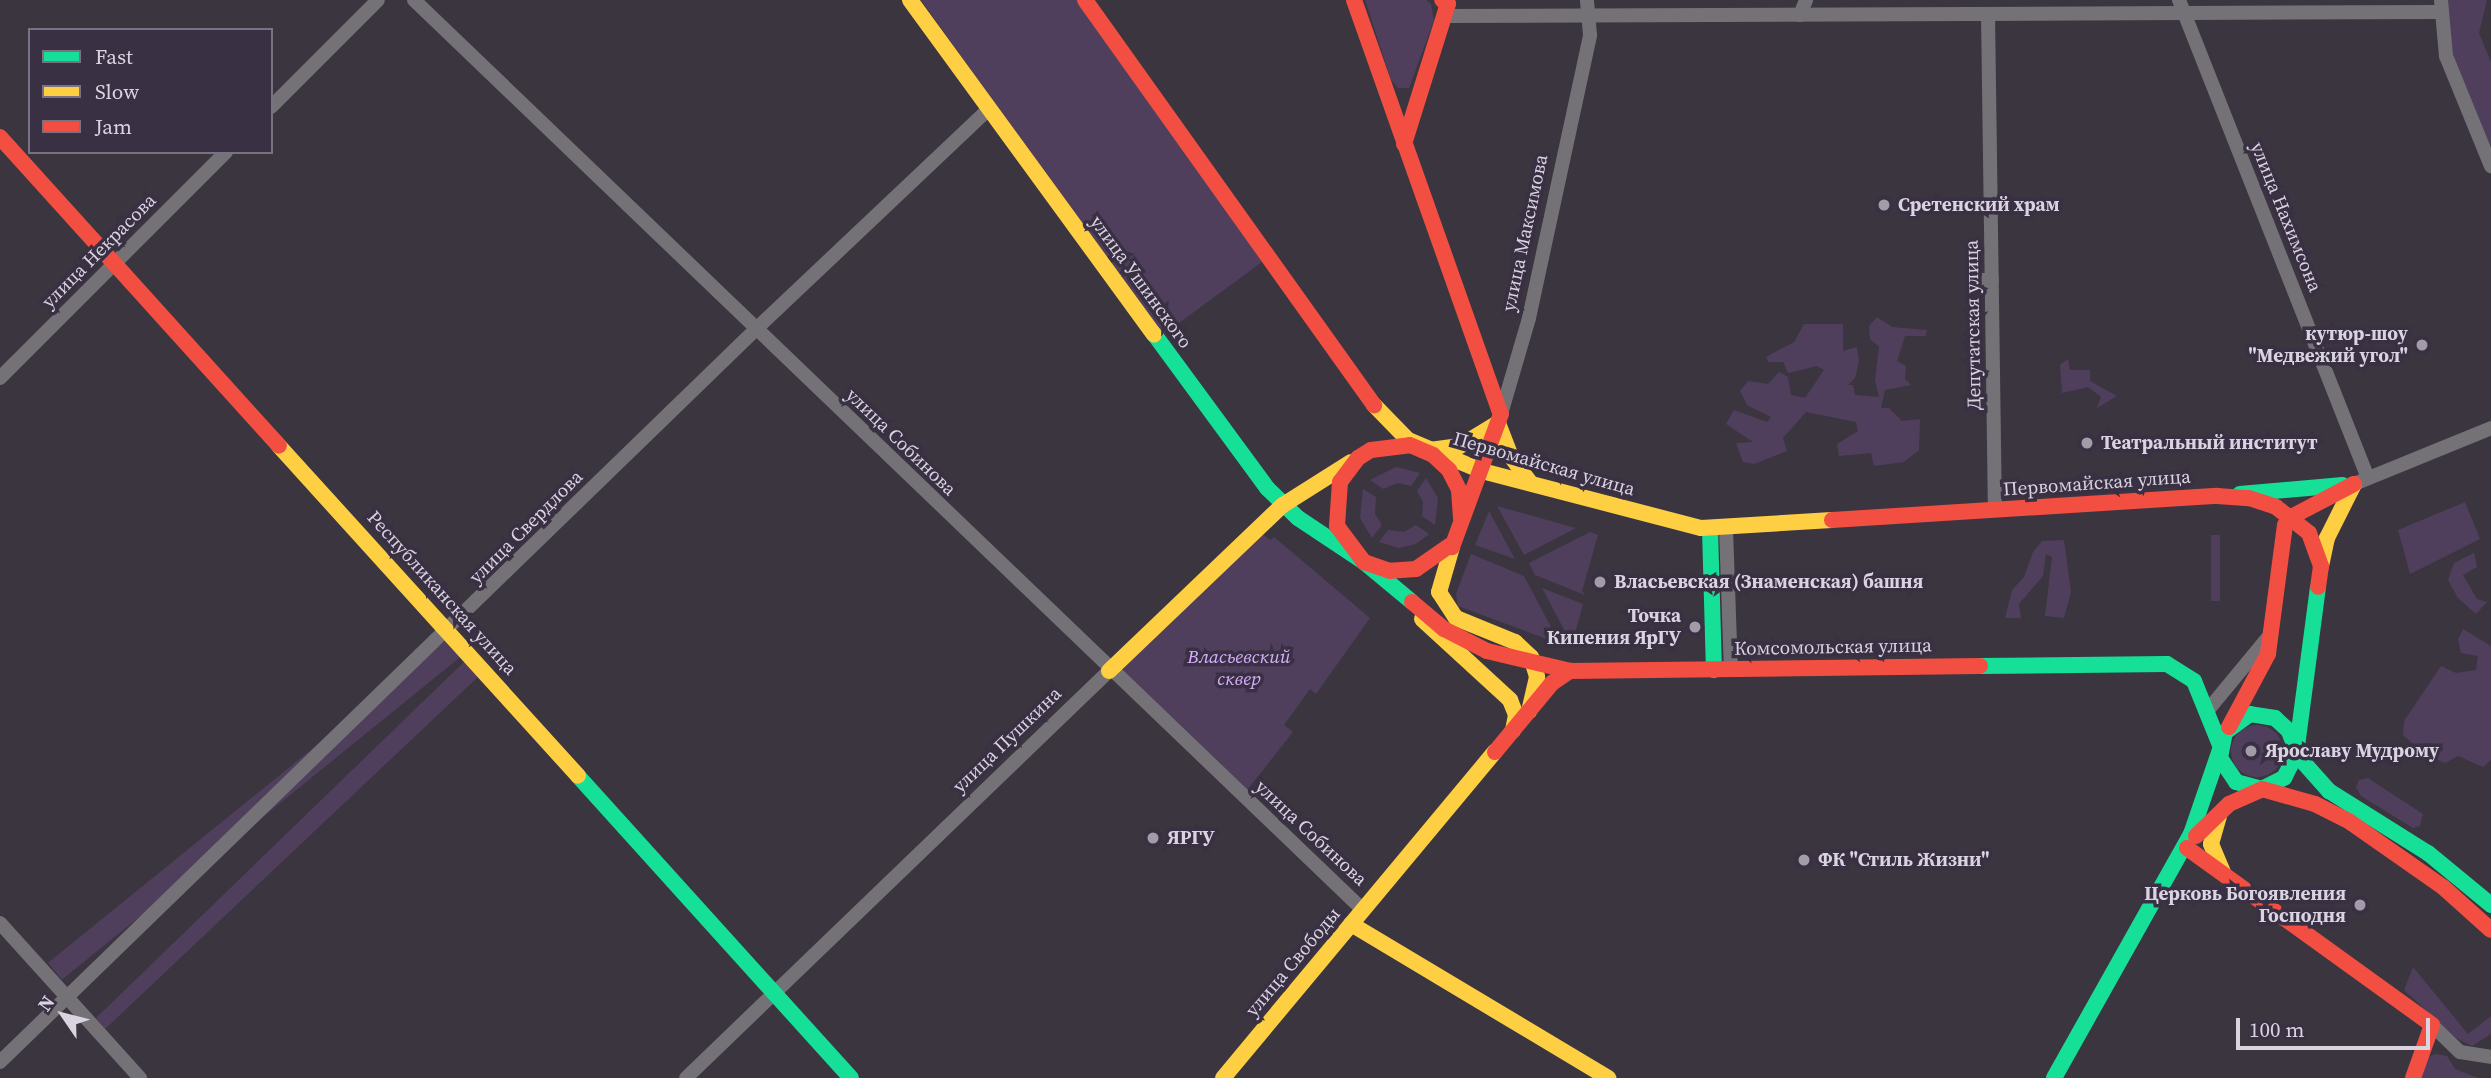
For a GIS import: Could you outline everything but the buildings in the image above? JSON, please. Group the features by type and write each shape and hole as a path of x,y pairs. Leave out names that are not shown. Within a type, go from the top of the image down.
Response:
{"main road":[{"name":"улица Ушинского","path":"910,0 1283,505 1364,562"},
{"name":"Первомайская улица","path":"1085,0 1367,398 1389,425 1423,449 1482,471 1718,529 2217,496 2361,481"},
{"path":"1354,0 1500,418 1510,455 1531,483"},
{"path":"1404,144 1444,7"},
{"path":"1383,86 1402,98 1414,94 1423,83"},
{"name":"Республиканская улица","path":"0,138 449,630 851,1078"},
{"path":"1423,449 1442,462 1455,480 1462,501 1458,530 1439,557 1416,569 1390,571 1364,562 1343,540 1335,512 1340,482 1358,458 1371,450 1397,444 1423,449 1460,446 1500,418"},
{"name":"улица Максимова","path":"1500,418 1439,581 1442,601 1456,618 1515,642 1536,666"},
{"name":"улица Пушкина","path":"1109,671 1283,505 1371,450"},
{"path":"2054,1078 2189,842 2229,726 2258,679 2273,632 2280,537 2293,516 2361,481"},
{"path":"2189,842 2229,804 2284,778 2295,751 2327,537 2361,481"},
{"name":"Первомайская улица","path":"2217,496 2261,501 2293,516"},
{"path":"2293,516 2314,542 2321,566"},
{"path":"1714,670 1718,529"},
{"name":"Комсомольская улица","path":"1364,562 1413,605 1461,639 1536,666 1570,671 2161,664 2190,676 2208,710 2220,748"},
{"name":"Комсомольская улица","path":"1413,605 1437,636 1510,700 1516,715 1513,731"},
{"name":"улица Свободы","path":"1529,711 1536,688 1536,666"},
{"name":"улица Свободы","path":"1223,1078 1552,684 1570,671"},
{"path":"2229,726 2249,715 2266,715 2283,724 2295,751 2329,791 2428,853 2491,905"},
{"path":"2220,748 2229,777 2244,786 2315,804 2366,832 2443,887 2491,930"},
{"path":"2229,804 2214,824 2211,844 2217,864 2231,879"},
{"path":"2189,842 2205,860 2432,1025 2413,1078"},
{"path":"1351,924 1608,1078"}],"street":[{"path":"273,105 378,0"},
{"name":"улица Собинова","path":"414,0 1109,671 1363,910"},
{"name":"улица Максимова","path":"1500,418 1529,318 1590,35 1587,0"},
{"path":"1800,15 1806,0"},
{"path":"1444,7 1466,16 1588,16 1988,14 2182,7 2442,6 2446,56 2491,166"},
{"name":"улица Нахимсона","path":"2182,7 2357,448 2361,481"},
{"name":"Депутатская улица","path":"1988,14 1995,510"},
{"name":"улица Свердлова","path":"0,1062 449,630 755,330 989,109"},
{"name":"улица Некрасова","path":"0,378 224,154"},
{"path":"1973,280 1992,281"},
{"name":"Первомайская улица","path":"2361,481 2491,428"},
{"path":"1718,529 1731,669"},
{"path":"2208,710 2273,632"},
{"name":"улица Пушкина","path":"686,1078 1109,671"},
{"path":"0,923 140,1078"},
{"path":"2432,1025 2460,1052 2491,1057"}],"green space":[{"path":"921,0 1082,0 1262,262 1160,337"},
{"path":"1365,0 1426,0 1431,4 1434,21 1409,88 1398,88 1391,80"},
{"path":"2447,0 2487,0 2479,33 2491,62 2491,153 2449,53"},
{"path":"1877,317 1892,327 1927,330 1926,336 1905,336 1897,361 1906,366 1905,379 1911,385 1885,390 1881,408 1889,408 1902,421 1920,419 1919,450 1904,462 1874,466 1871,453 1839,456 1837,444 1858,431 1856,422 1806,412 1783,438 1787,451 1754,464 1743,462 1736,443 1753,442 1726,424 1734,410 1767,422 1771,417 1747,405 1740,391 1748,381 1768,384 1779,372 1788,377 1791,395 1805,398 1824,370 1817,366 1788,373 1783,362 1768,362 1766,357 1794,342 1804,324 1843,324 1843,351 1857,347 1859,362 1855,378 1848,385 1853,385 1855,395 1879,397 1875,380 1879,347 1870,339 1869,326"},
{"path":"2068,359 2070,370 2090,370 2090,381 2117,396 2097,408 2101,397 2088,387 2062,393 2060,365"},
{"path":"1396,467 1420,473 1411,486 1398,483 1383,489 1370,480"},
{"path":"1426,478 1438,498 1435,525 1422,516 1423,502 1417,491"},
{"path":"1363,489 1376,497 1375,514 1382,525 1372,538 1360,518"},
{"path":"2465,502 2480,539 2410,574 2398,530"},
{"path":"1497,506 1576,528 1524,555"},
{"path":"1489,511 1515,559 1475,545"},
{"path":"1416,525 1429,534 1416,544 1399,548 1379,542 1388,530 1404,532"},
{"name":"Власьевский сквер","path":"1258,530 1270,540 1274,537 1370,618 1316,694 1310,689 1284,725 1293,732 1244,794 1113,669"},
{"path":"1590,532 1598,535 1582,591 1585,595 1535,575 1529,563"},
{"path":"2211,535 2220,535 2220,601 2211,601"},
{"path":"2064,540 2071,592 2064,618 2045,616 2052,557 2046,554 2043,576 2019,604 2021,618 2005,618 2012,590 2024,577 2033,552 2042,541"},
{"path":"2474,553 2477,567 2463,575 2477,599 2487,602 2476,614 2458,598 2448,580 2454,563"},
{"path":"1471,554 1524,576 1560,644 1458,606 1456,594"},
{"path":"1542,588 1583,604 1574,637 1569,639"},
{"path":"2463,629 2491,646 2491,760 2483,767 2458,756 2445,763 2425,754 2424,745 2415,746 2403,735 2404,721 2441,666 2456,673 2476,670 2478,656 2461,653 2458,639"},
{"path":"449,638 463,655 62,980 48,963"},
{"path":"467,659 480,675 105,1029 96,1018"},
{"path":"2257,725 2267,727 2275,733 2281,741 2281,761 2275,769 2267,775 2257,777 2247,775 2239,769 2233,761 2231,751 2233,741 2239,733 2247,727"},
{"path":"2368,778 2423,814 2420,826 2413,828 2361,796 2356,787 2359,780"},
{"path":"2413,967 2468,1034 2491,1016 2491,1034 2472,1046 2456,1038 2404,990"},
{"path":"2430,1056 2447,1056 2455,1069 2478,1078 2419,1078"}],"traffic: fast":[{"path":"1154,334 1267,488 1298,518 1364,562 1412,602"},
{"path":"2240,494 2343,485"},
{"path":"1710,529 1714,670"},
{"path":"2295,747 2289,731 2275,718 2250,714 2225,732 2220,758 2236,782 2262,789 2284,778 2296,754 2318,587"},
{"path":"1980,666 2167,664 2194,681 2220,745"},
{"path":"2054,1078 2191,834 2220,750"},
{"path":"2296,754 2329,791 2428,853 2491,905"},
{"path":"578,776 851,1078"}],"traffic: slow":[{"path":"910,0 1154,334"},
{"path":"1374,405 1408,440 1482,471 1701,528 1832,520"},
{"path":"1498,423 1510,455 1530,483"},
{"path":"1430,450 1460,446 1498,423"},
{"path":"279,446 578,776"},
{"path":"1109,671 1283,505 1351,462"},
{"path":"2321,566 2327,538 2354,484"},
{"path":"1452,547 1439,592 1456,618 1515,642 1531,657 1537,677 1529,711"},
{"path":"1422,619 1510,700 1516,715 1513,731"},
{"path":"1223,1078 1495,752"},
{"path":"2219,816 2211,844 2223,872"},
{"path":"1351,924 1608,1078"}],"traffic: jam":[{"path":"1085,0 1374,405"},
{"path":"1354,0 1501,414 1452,547"},
{"path":"1404,144 1448,4 1442,0"},
{"path":"0,137 279,446"},
{"path":"1449,546 1416,569 1390,571 1364,562 1337,526 1340,482 1358,458 1371,450 1410,445 1433,455 1449,470 1459,490 1461,518"},
{"path":"2229,727 2268,654 2285,525 2293,516 2354,484"},
{"path":"1832,520 2217,496 2249,498 2276,507 2309,533 2321,566 2318,587"},
{"path":"1412,602 1444,629 1487,651 1570,671 1980,666"},
{"path":"1495,752 1552,683 1570,671"},
{"path":"2196,836 2229,804 2262,789"},
{"path":"2262,789 2315,804 2350,822 2443,887 2491,930"},
{"path":"2187,848 2432,1025 2413,1078"}],"place":[{"name":"Сретенский храм","path":"1884,205"},
{"name":"кутюр-шоу \"Медвежий угол\"","path":"2422,345"},
{"name":"Театральный институт","path":"2087,443"},
{"name":"Власьевская (Знаменская) башня","path":"1600,582"},
{"name":"Точка Кипения ЯрГУ","path":"1695,627"},
{"name":"Ярославу Мудрому","path":"2251,751"},
{"name":"ЯРГУ","path":"1153,838"},
{"name":"ФК \"Стиль Жизни\"","path":"1804,860"},
{"name":"Церковь Богоявления Господня","path":"2360,905"}]}
